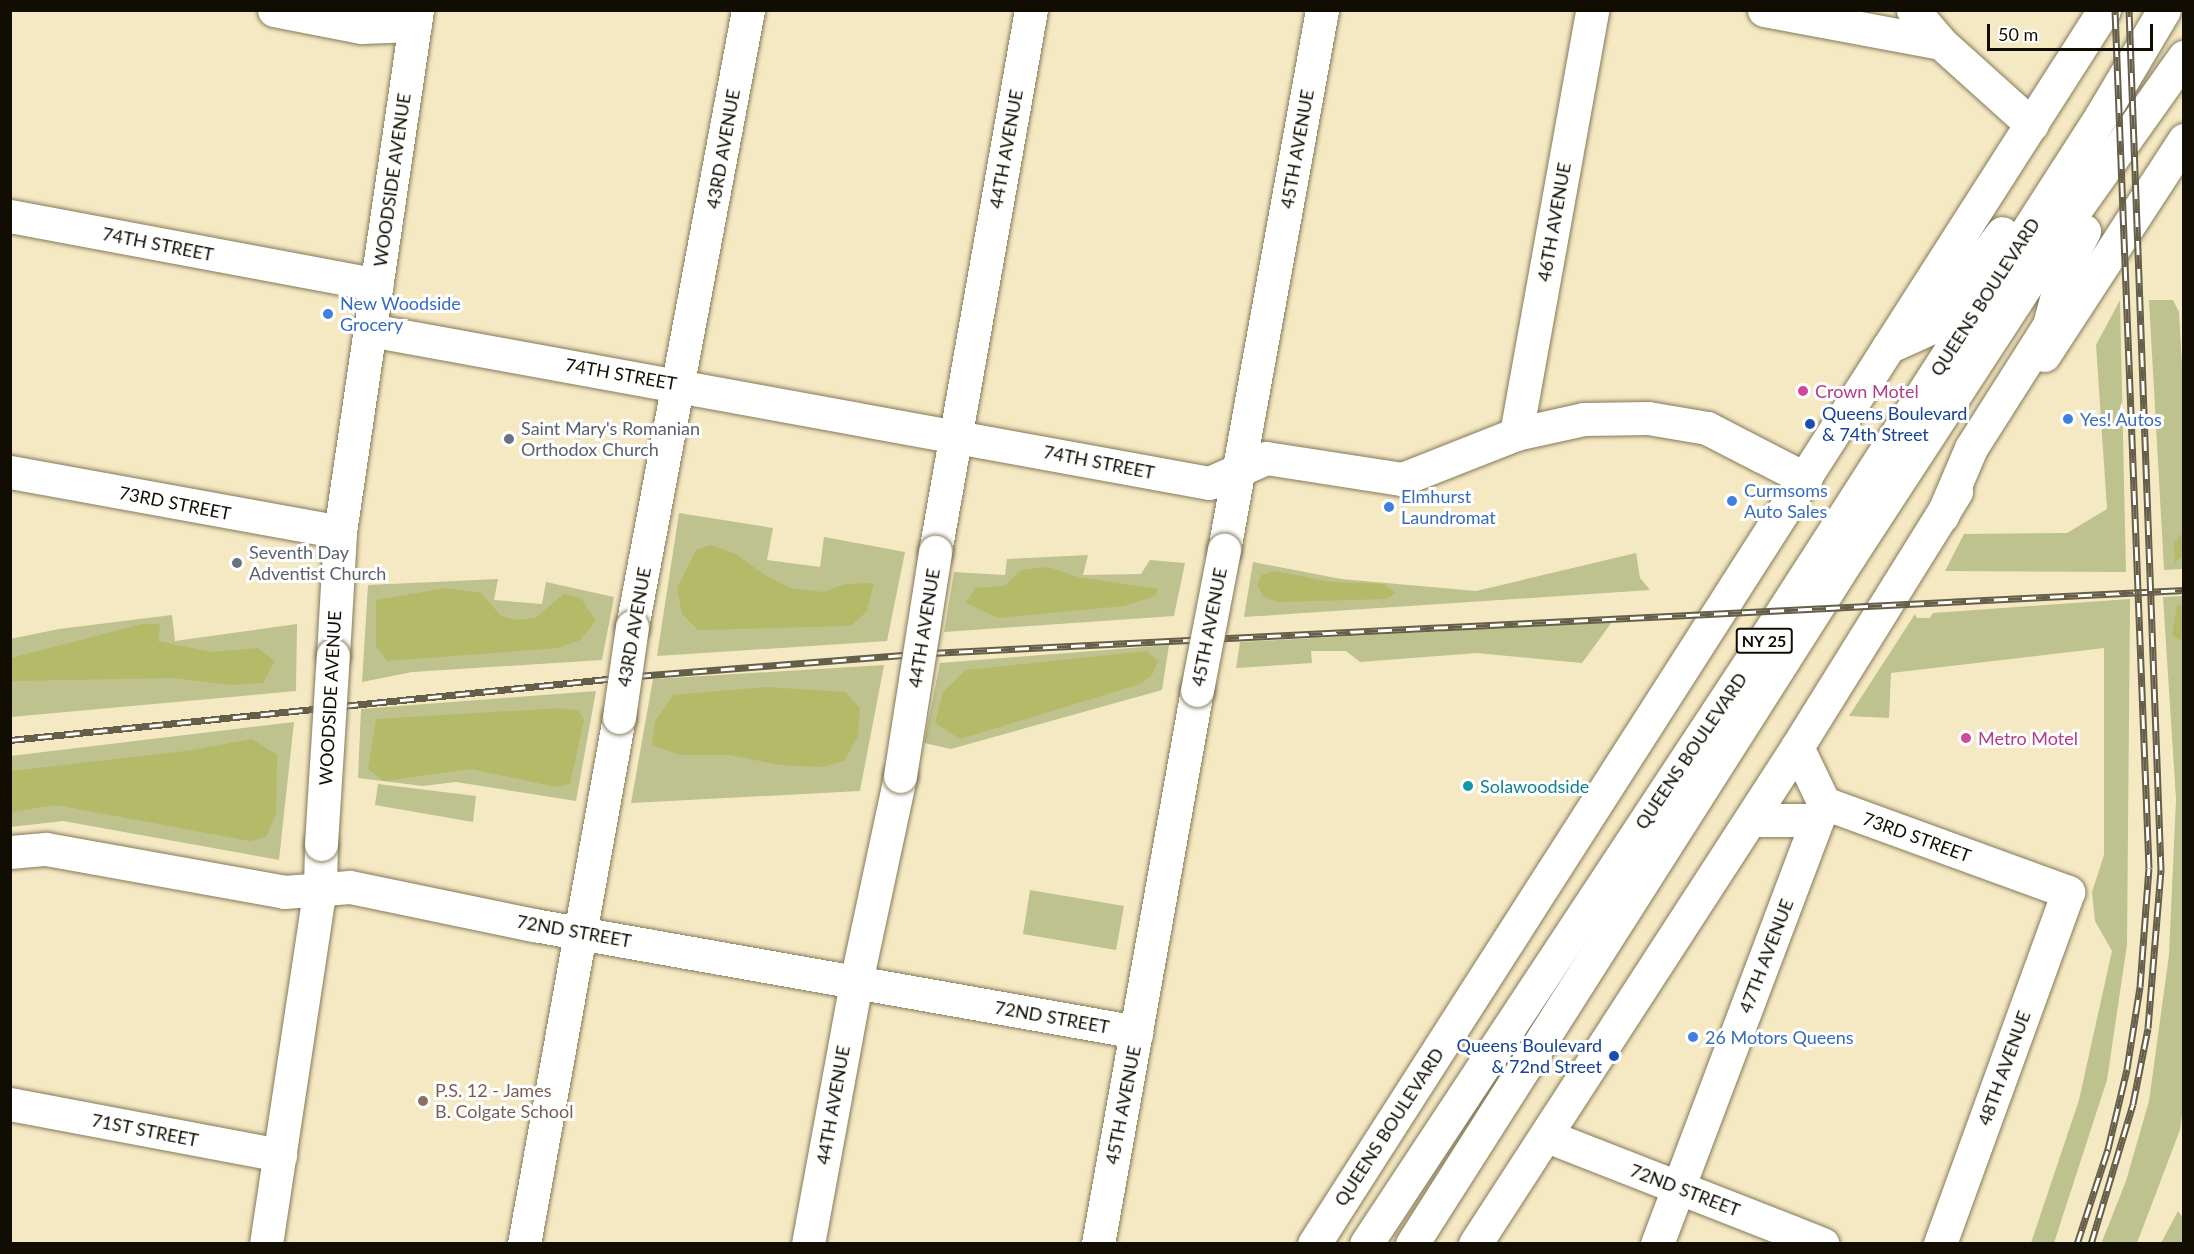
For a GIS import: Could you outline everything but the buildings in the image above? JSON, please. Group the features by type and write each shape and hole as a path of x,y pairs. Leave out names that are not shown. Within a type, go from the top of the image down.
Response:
{"street":[{"path":"274,10 361,27 416,18"},
{"path":"385,10 416,18"},
{"name":"43RD AVENUE","path":"524,1244 582,932 632,627 681,385 748,10"},
{"name":"44TH AVENUE","path":"808,1244 856,982 900,776 955,435 1031,10"},
{"name":"45TH AVENUE","path":"1098,1244 1322,10"},
{"name":"46TH AVENUE","path":"1516,434 1592,10"},
{"path":"1764,10 1858,19 1941,43"},
{"path":"1913,10 1941,43 2032,125"},
{"name":"QUEENS BOULEVARD","path":"1314,1244 1806,479 2104,10"},
{"name":"WOODSIDE AVENUE","path":"266,1244 320,889 339,532 416,18"},
{"path":"1888,347 1921,334 1938,319 2088,108 2157,21"},
{"name":"QUEENS BOULEVARD","path":"1366,1244 1758,649 2102,116 2157,21"},
{"name":"QUEENS BOULEVARD","path":"1412,1244 1850,557 2078,206 2131,135 2184,57"},
{"path":"1942,516 1971,448 2049,325 2064,270 2131,135"},
{"path":"1475,1244 1797,747 1942,516 2178,160"},
{"name":"74TH STREET","path":"10,216 377,285"},
{"name":"74TH STREET","path":"370,330 1209,483 1266,458 1402,479 1516,434 1584,419 1648,418 1707,428 1806,479"},
{"name":"73RD STREET","path":"10,472 339,532"},
{"path":"1797,747 1820,812"},
{"name":"73RD STREET","path":"1750,820 1820,812 2068,892"},
{"name":"47TH AVENUE","path":"1657,1244 1820,812"},
{"name":"72ND STREET","path":"10,852 46,849 284,892 350,887 582,932 1137,1032"},
{"name":"48TH AVENUE","path":"1940,1244 2068,892"},
{"name":"71ST STREET","path":"10,1104 280,1155"},
{"name":"72ND STREET","path":"1546,1136 1823,1244"}],"green space":[{"path":"2120,300 2126,572 1945,571 1964,534 2067,533 2107,509 2096,345"},
{"path":"2149,300 2173,300 2179,312 2184,402 2183,569 2164,570"},
{"path":"679,513 773,528 767,560 820,567 824,537 905,552 887,641 657,656"},
{"path":"2183,532 2183,555 2175,563 2174,544"},
{"path":"710,545 736,554 763,574 790,588 823,592 845,584 874,583 867,611 851,626 698,630 682,614 677,588 696,550"},
{"path":"1636,553 1640,578 1650,590 1244,617 1253,562 1341,579 1476,591"},
{"path":"1088,555 1083,575 1141,574 1150,560 1185,563 1174,616 944,632 954,572 1005,575 1007,559"},
{"path":"1048,567 1078,577 1158,589 1155,596 1124,606 998,618 966,603 975,588 1004,586 1021,570"},
{"path":"1274,571 1331,582 1383,584 1396,593 1386,599 1277,602 1263,596 1257,584 1262,575"},
{"path":"498,579 494,600 542,604 546,582 614,597 602,660 412,672 362,682 368,585"},
{"path":"446,588 481,593 501,616 516,620 535,618 564,594 581,598 596,621 580,640 558,648 387,661 376,646 376,600"},
{"path":"2183,596 2183,1106 2180,1130 2137,1243 2101,1244 2126,1181 2149,1101 2169,955 2176,799 2163,597"},
{"path":"2130,599 2127,945 2107,1080 2054,1243 2031,1243 2079,1100 2112,951 2095,921 2092,892 2104,855 2104,648 1891,673 1889,718 1849,716 1915,614 1917,618 1930,618 1933,613"},
{"path":"2177,605 2183,605 2183,642 2172,635"},
{"path":"172,615 175,641 297,624 296,691 11,717 10,639 59,629"},
{"path":"1612,622 1582,663 1477,653 1360,662 1346,651 1311,651 1312,663 1236,668 1240,642"},
{"path":"142,624 160,624 158,641 212,652 258,648 275,661 263,683 231,685 173,678 11,681 11,658"},
{"path":"1169,645 1162,690 951,749 924,743 940,663"},
{"path":"1147,651 1158,661 1152,675 1140,684 960,739 935,723 943,692 966,670"},
{"path":"884,665 860,791 631,803 653,679"},
{"path":"766,687 845,692 860,708 858,736 844,761 821,767 780,765 730,755 680,755 652,745 655,722 673,695"},
{"path":"596,691 576,801 456,782 423,786 358,778 361,709"},
{"path":"562,708 579,711 584,720 570,784 556,787 471,769 384,781 368,769 376,719"},
{"path":"294,722 279,860 63,821 11,827 10,756"},
{"path":"252,739 277,755 276,814 266,837 250,841 56,805 11,812 11,771 186,751"},
{"path":"378,784 476,796 473,822 375,805"},
{"path":"1030,890 1124,906 1116,950 1023,934"},
{"path":"2178,1211 2183,1218 2183,1243 2161,1243"}],"railway":[{"path":"2077,1244 2108,1149 2127,1069 2140,987 2149,868 2115,10"},
{"path":"2091,1244 2133,1104 2148,1028 2161,870 2129,10"},
{"path":"10,740 637,676 931,653 2184,590"}],"place":[{"name":"New Woodside Grocery","path":"328,314"},
{"name":"Crown Motel","path":"1803,391"},
{"name":"Yes! Autos","path":"2068,419"},
{"name":"Queens Boulevard & 74th Street","path":"1810,424"},
{"name":"Saint Mary's Romanian Orthodox Church","path":"509,439"},
{"name":"Curmsoms Auto Sales","path":"1732,501"},
{"name":"Elmhurst Laundromat","path":"1389,507"},
{"name":"Seventh Day Adventist Church","path":"237,563"},
{"name":"Metro Motel","path":"1966,738"},
{"name":"Solawoodside","path":"1468,786"},
{"name":"26 Motors Queens","path":"1693,1037"},
{"name":"Queens Boulevard & 72nd Street","path":"1614,1056"},
{"name":"P.S. 12 - James B. Colgate School","path":"423,1101"}]}
